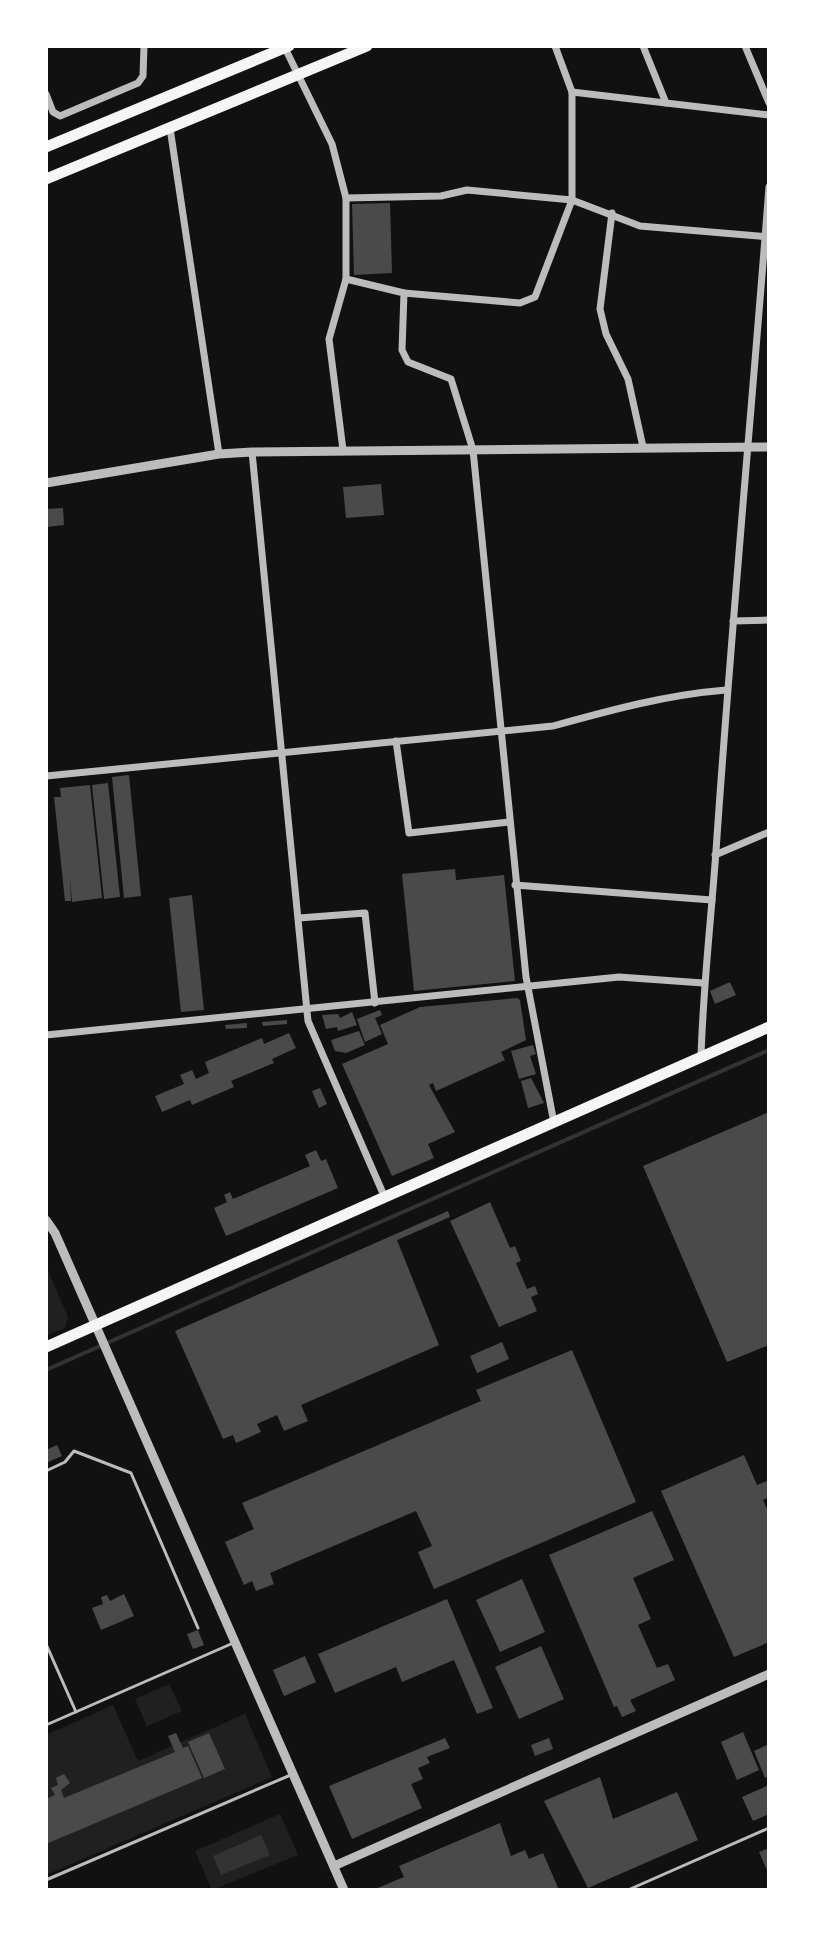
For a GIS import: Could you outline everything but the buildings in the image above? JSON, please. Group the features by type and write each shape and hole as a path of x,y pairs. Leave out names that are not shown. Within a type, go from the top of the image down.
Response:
{"main road":[{"path":"46,179 367,46"},
{"path":"46,147 286,47"},
{"path":"46,1347 769,1027"}],"street":[{"path":"46,94 53,112 60,116 138,83 143,76 144,46"},
{"path":"346,279 404,293 520,303 535,297 572,200 572,92 555,46"},
{"path":"643,46 666,103"},
{"path":"745,46 769,103"},
{"path":"286,47 332,144 346,198 346,279 329,339 343,450"},
{"path":"572,92 769,115"},
{"path":"170,128 219,454"},
{"path":"701,1057 703,983 769,187"},
{"path":"346,198 441,196 467,190 572,200 640,226 767,236"},
{"path":"612,213 600,309 606,334 628,379 643,447"},
{"path":"404,293 402,350 408,362 451,379 473,450 515,885 528,988 554,1123"},
{"path":"46,483 219,454 252,452 769,447"},
{"path":"252,452 275,652 281,753 308,1021 385,1198"},
{"path":"733,621 769,620"},
{"path":"46,776 553,726 673,694 726,690"},
{"path":"396,741 409,833 509,822"},
{"path":"715,855 769,832"},
{"path":"515,885 712,900"},
{"path":"299,918 365,913 375,1003"},
{"path":"46,1035 619,977 703,983"},
{"path":"46,1220 344,1890"},
{"path":"334,1866 769,1674"}],"lane":[{"path":"46,1471 65,1462 74,1451 131,1473 198,1628"},
{"path":"46,1725 235,1642"},
{"path":"46,1644 76,1712"},
{"path":"46,1880 293,1774"},
{"path":"628,1890 769,1828"}],"shaded area":[{"path":"46,1266 68,1317 65,1328 46,1336"},
{"path":"169,1684 182,1711 147,1726 135,1699"},
{"path":"113,1705 138,1761 245,1714 272,1777 46,1875 46,1735"},
{"path":"280,1814 298,1855 212,1890 195,1851"},
{"path":"261,1835 270,1855 221,1875 213,1856"}],"waterway":[{"path":"46,1370 769,1050"}]}
